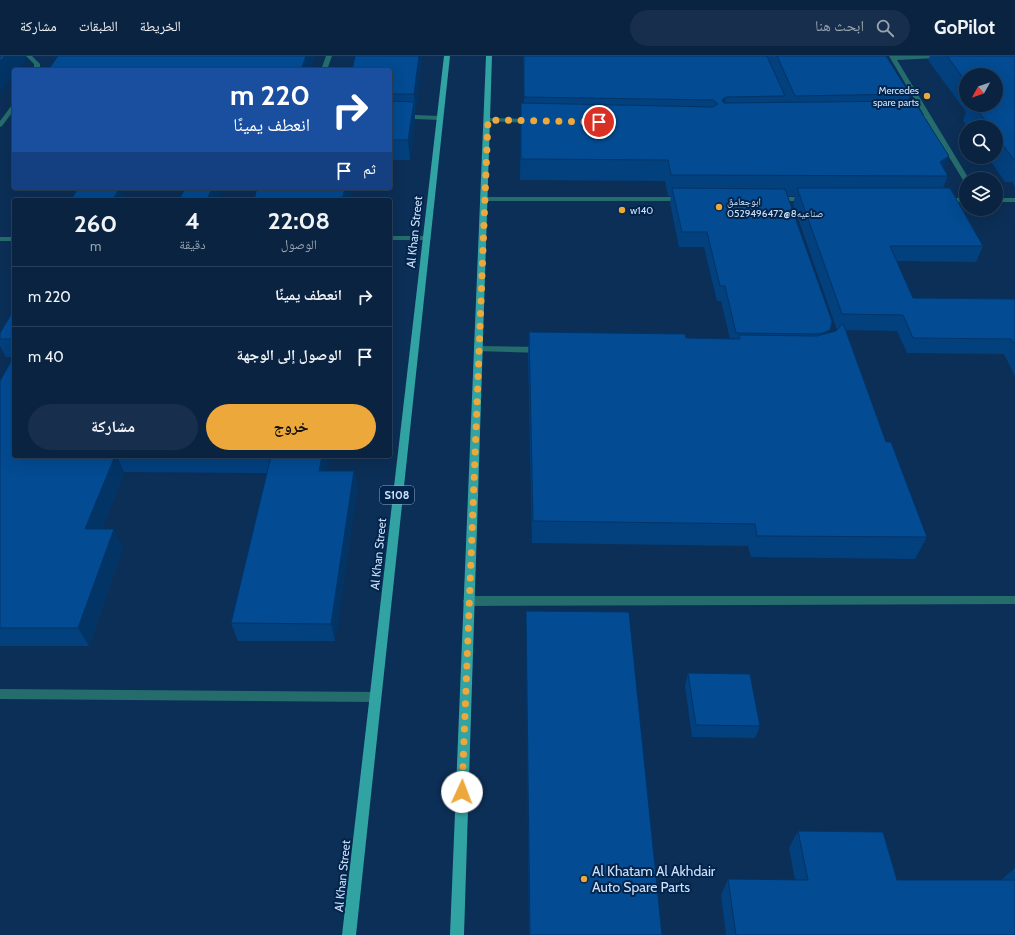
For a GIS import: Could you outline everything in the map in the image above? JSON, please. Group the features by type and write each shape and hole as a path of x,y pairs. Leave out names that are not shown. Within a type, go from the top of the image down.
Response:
{"main road":[{"name":"Al Khan Street","path":"349,935 447,56"},
{"path":"457,935 478,349 488,120 489,56"}],"lane":[{"path":"31,57 39,56"},
{"path":"325,68 329,56"},
{"path":"892,57 938,56"},
{"path":"31,57 37,64 37,68"},
{"path":"892,57 961,172"},
{"path":"0,126 12,109"},
{"path":"392,116 440,118"},
{"path":"905,118 929,117"},
{"path":"488,120 543,121"},
{"path":"484,199 691,199"},
{"path":"770,199 788,203 818,200"},
{"path":"935,200 959,200"},
{"path":"1003,200 1015,200"},
{"path":"392,238 427,238"},
{"path":"0,239 12,239"},
{"path":"478,349 549,350"},
{"path":"469,601 1015,600"},
{"path":"0,694 375,697"}],"building":[{"path":"0,56 5,56 0,61"},
{"path":"58,56 306,56 302,68 49,68"},
{"path":"355,56 419,56 414,94 392,94 392,68 352,68"},
{"path":"524,56 767,56 785,96 726,97 722,101 724,103 914,101 949,156 940,162 948,176 671,175 668,160 521,159 521,103 713,107 718,104 713,100 524,97"},
{"path":"777,56 886,56 910,94 795,96"},
{"path":"947,56 1015,56 1015,161 1003,145 1003,120 985,120 979,112 1003,112 1003,68 959,68 959,72"},
{"path":"392,101 414,102 408,140 392,140"},
{"path":"672,188 785,189 832,321 830,330 815,334 736,333 725,286 720,286 707,232 682,232"},
{"path":"797,188 950,188 959,204 959,216 966,216 983,246 890,246 913,298 1014,299 1015,345 1011,339 913,338 903,315 842,314"},
{"path":"77,190 118,190 114,198 72,198"},
{"path":"184,190 211,190 208,198 180,198"},
{"path":"256,190 344,190 342,198 254,198"},
{"path":"12,312 12,339 0,339 0,333"},
{"path":"843,323 886,442 891,442 927,537 757,536 755,524 533,521 529,332 685,334 686,338 740,339 739,335 817,336 836,331"},
{"path":"12,360 12,458 114,458 85,529 114,529 78,628 0,628 0,381"},
{"path":"271,458 322,458 319,471 354,471 331,624 231,623"},
{"path":"526,611 629,612 662,935 530,935"},
{"path":"688,673 750,674 760,726 696,725"},
{"path":"798,831 883,832 897,880 1015,880 1015,935 736,935 728,879 808,880"}],"place":[{"name":"Mercedes spare parts","path":"927,96"},
{"name":"ابوجعامق صناعيه8@0529496472","path":"719,207"},
{"name":"w140","path":"622,210"},
{"name":"Al Khatam Al Akhdair Auto Spare Parts","path":"584,879"}],"route":[{"path":"462,792 485,158 488,120 599,122"}]}
